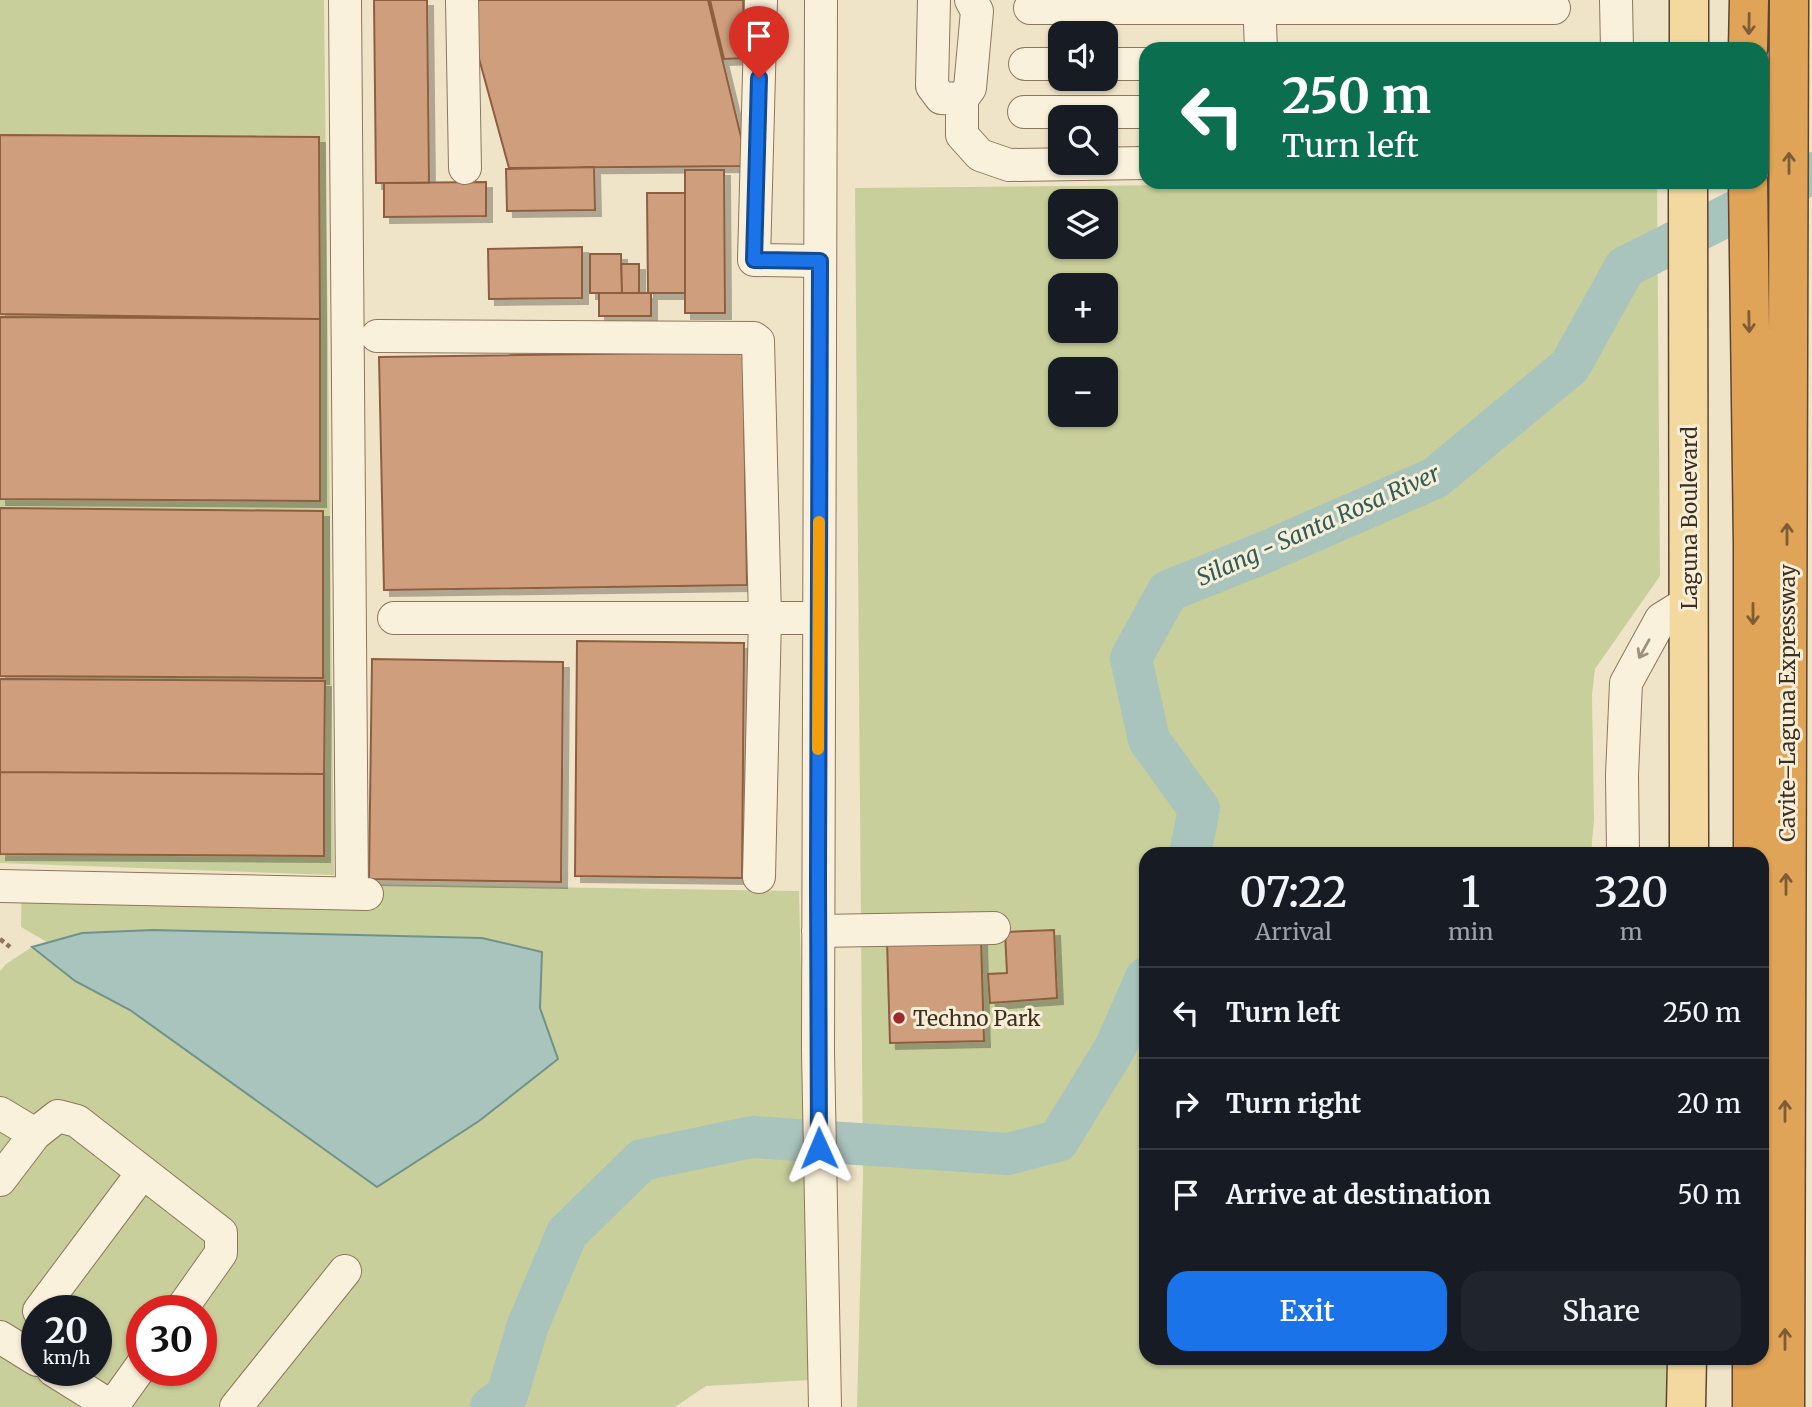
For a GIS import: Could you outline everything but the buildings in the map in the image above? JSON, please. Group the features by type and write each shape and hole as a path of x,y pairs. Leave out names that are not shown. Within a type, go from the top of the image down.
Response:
{"highway":[{"path":"1748,42 1749,0"},
{"name":"Cavite–Laguna Expressway","path":"1785,1407 1789,0"},
{"name":"Cavite–Laguna Expressway","path":"1748,189 1753,546 1753,847"},
{"path":"1752,1365 1752,1407"}],"main road":[{"path":"1689,0 1689,42"},
{"name":"Laguna Boulevard","path":"1688,189 1689,847"},
{"path":"1686,1407 1687,1365"}],"street":[{"path":"0,886 360,894 345,0"},
{"path":"462,0 465,168"},
{"path":"761,0 754,260 820,261"},
{"path":"821,0 818,1051 825,1407"},
{"path":"934,0 933,86 941,98 962,99"},
{"path":"971,0 977,11 970,88 962,99 962,135 980,155 1009,164 1139,163"},
{"path":"1616,0 1617,42"},
{"path":"1259,4 1261,42"},
{"path":"1030,8 1259,4 1555,8"},
{"path":"1025,64 1048,64"},
{"path":"1118,64 1139,64"},
{"path":"1024,112 1139,111"},
{"path":"377,336 754,338 758,341 765,617 758,877"},
{"path":"1623,847 1622,775 1626,683 1661,619 1690,601"},
{"path":"394,618 818,618"},
{"path":"818,931 994,928"},
{"path":"0,1113 35,1135"},
{"path":"0,1180 35,1135 58,1116 77,1122 221,1233 222,1253 192,1295"},
{"path":"51,1295 142,1172"},
{"path":"236,1407 345,1271"},
{"path":"79,1386 112,1407 127,1386"}],"path":[{"path":"0,939 10,947"}],"green space":[{"path":"0,0 324,0 334,875 0,863"},
{"path":"1139,185 1139,189 1657,189 1660,576 1595,669 1592,695 1594,819 1592,847 1139,847 1139,1365 1666,1365 1666,1407 857,1407 863,1176 855,188"},
{"path":"22,870 356,884 799,891 811,1380 706,1386 675,1407 0,1407 0,971 32,947 130,1010 377,1187 479,1121 558,1059 540,1008 542,952 482,938 153,930 82,933 47,942 21,927"}],"water":[{"path":"153,930 482,938 542,952 540,1008 558,1059 479,1121 377,1187 130,1010 75,981 32,947 82,933"}],"waterway":[{"name":"Silang - Santa Rosa River","path":"1191,847 1199,809 1149,740 1131,658 1168,591 1435,478 1570,366 1625,267 1812,173"},
{"name":"Silang - Santa Rosa River","path":"491,1407 507,1395 528,1325 567,1233 642,1160 752,1137 1008,1154 1058,1141 1115,1048 1139,994"}],"slow traffic":[{"path":"818,749 819,522"}],"place":[{"name":"Techno Park","path":"899,1018"}],"route":[{"path":"759,78 754,260 820,261 819,1148"}]}
